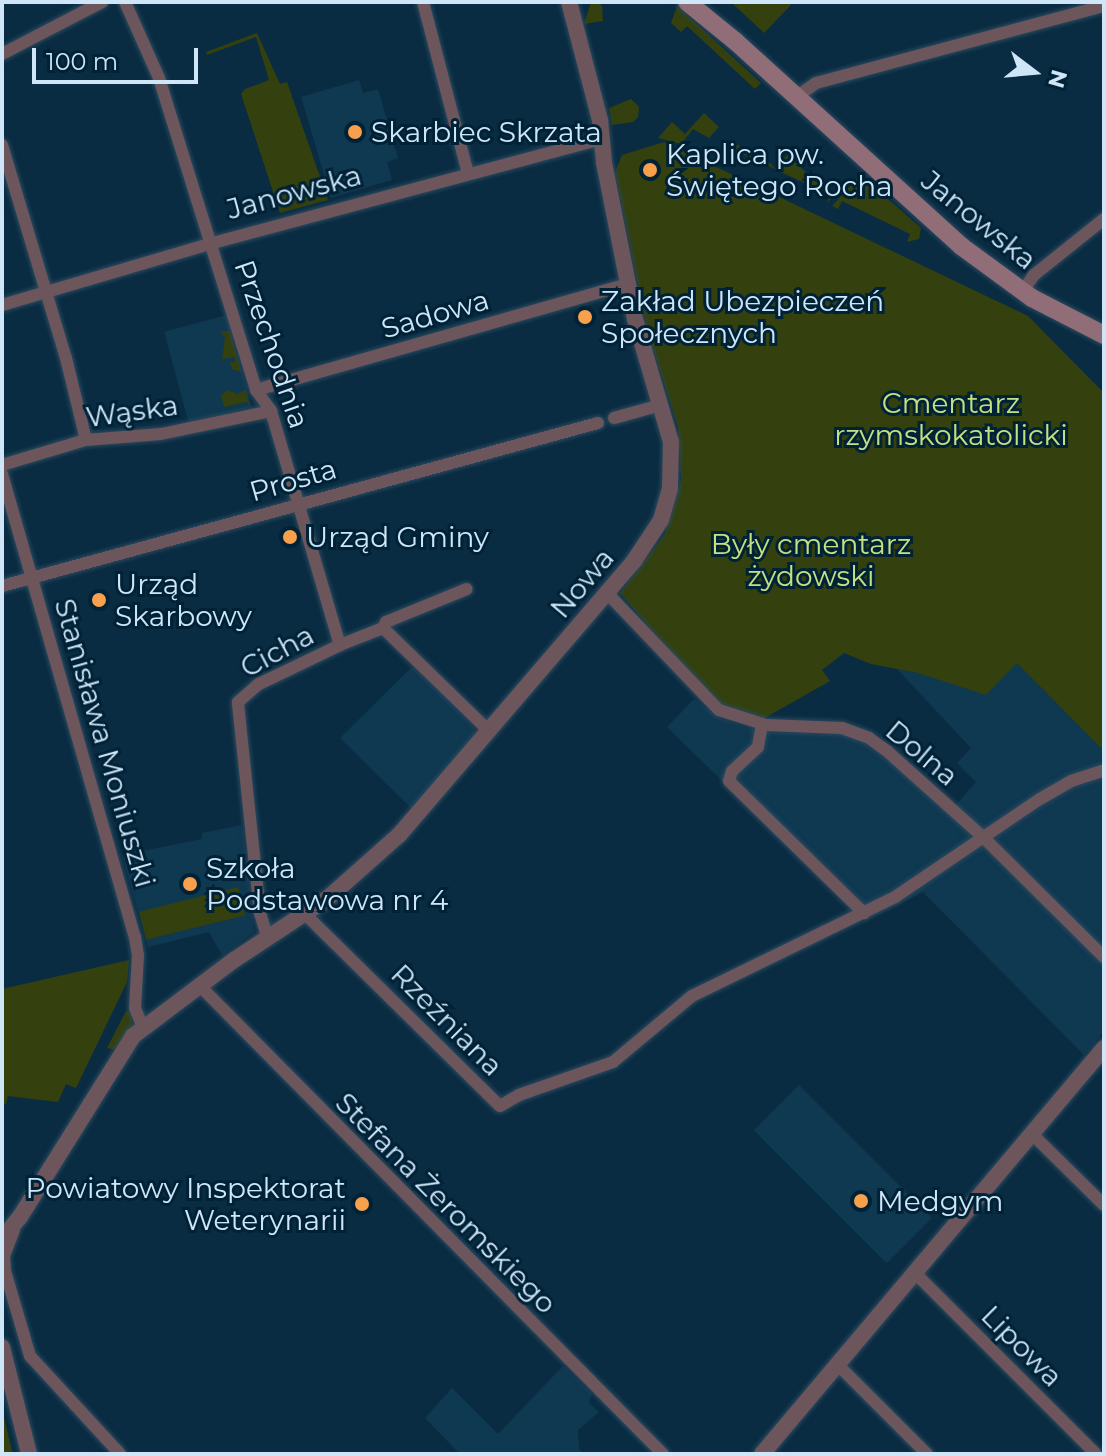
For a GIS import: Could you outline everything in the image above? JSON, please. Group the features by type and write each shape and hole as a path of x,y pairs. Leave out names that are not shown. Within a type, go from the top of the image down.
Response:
{"main road":[{"path":"687,2 735,41"},
{"path":"702,2 735,41"},
{"name":"Janowska","path":"735,41 961,246 1022,292 1104,335"}],"street":[{"path":"2,54 86,6 102,2"},
{"name":"Przechodnia","path":"125,2 159,78 194,196 213,243 256,390 271,411 340,645"},
{"path":"423,2 468,173"},
{"name":"Nowa","path":"2,1239 19,1219 125,1046 143,1028 199,985 352,880 400,834 490,732 654,533 667,503 672,458 661,405 627,284 598,110 569,2"},
{"path":"796,97 816,83 1104,6"},
{"name":"Janowska","path":"2,305 213,243 602,139"},
{"path":"2,145 48,292 86,440"},
{"path":"1022,292 1034,275 1104,219"},
{"name":"Sadowa","path":"256,390 627,284"},
{"path":"614,418 661,405"},
{"name":"Wąska","path":"2,465 86,440 161,434 271,411"},
{"name":"Prosta","path":"2,586 598,423"},
{"name":"Stanisława Moniuszki","path":"2,474 135,937 138,955 135,1008 143,1028"},
{"name":"Cicha","path":"267,936 260,913 238,702 259,684 383,628 386,622 467,589"},
{"name":"Dolna","path":"607,593 708,701 732,717 762,724 842,728 869,738 902,763 984,838 1104,957"},
{"path":"383,628 490,732"},
{"path":"762,724 758,747 732,771 729,781 864,913"},
{"name":"Rzeźniana","path":"304,913 500,1106 613,1062 692,996 926,880 1071,781 1104,770"},
{"name":"Stefana Żeromskiego","path":"199,985 663,1454"},
{"path":"760,1454 1104,1048"},
{"path":"1032,1134 1104,1205"},
{"path":"19,1219 4,1256 5,1271 30,1356 120,1454"},
{"name":"Lipowa","path":"914,1272 1096,1454"},
{"path":"2,1347 29,1454"},
{"path":"836,1363 927,1454"}],"shaded area":[{"path":"359,80 363,93 378,89 398,158 387,162 392,180 331,198 301,97"},
{"path":"227,315 252,407 189,424 164,332"},
{"path":"1017,662 1104,751 1104,1031 1084,1055 923,892 865,921 667,727 694,699 721,719 745,728 780,733 841,732 870,744 949,813 976,782 957,763 971,748 897,669 918,673"},
{"path":"413,666 474,727 474,735 411,808 340,738"},
{"name":"Szkoła Podstawowa nr 4","path":"242,825 254,932 222,955 209,932 148,947 122,855 202,839 202,833"},
{"path":"799,1085 932,1218 887,1263 754,1130"},
{"path":"563,1366 592,1394 589,1403 599,1412 578,1430 579,1449 584,1454 460,1454 425,1418 452,1388 498,1434"}],"green space":[{"path":"591,2 602,5 603,21 584,24"},
{"path":"731,2 787,2 791,5 764,33"},
{"path":"677,6 761,83 755,89 687,26 681,32 671,23"},
{"path":"257,33 280,84 287,82 328,200 280,213 241,94 245,89 269,80 256,37 207,55 206,52"},
{"path":"631,99 639,107 638,117 633,122 612,125 609,108"},
{"path":"704,113 719,127 709,138 693,129 681,144 658,138 672,122 685,134"},
{"name":"Cmentarz rzymskokatolicki","path":"664,142 1028,316 1104,393 1104,751 1017,663 986,695 918,673 871,664 844,653 822,670 830,681 763,719 723,706 709,696 620,593 665,534 681,480 678,427 647,330 615,172 622,155"},
{"path":"737,144 752,157 758,152 776,169 787,155 833,197 827,203 830,195 732,149"},
{"path":"858,177 872,185 921,228 919,239 907,242 910,234 842,201 838,209 832,206"},
{"path":"220,331 230,331 241,372 232,369 230,362 235,362 234,357 222,359 225,338"},
{"path":"228,390 237,394 246,390 250,407 247,402 224,407 221,395"},
{"path":"238,887 245,915 146,940 139,912"},
{"path":"129,960 127,982 76,1088 66,1084 58,1102 8,1096 6,1104 2,1103 2,989"},
{"path":"126,1011 131,1012 133,1025 114,1050 107,1048"},
{"path":"2,1409 6,1426 13,1454 2,1454"}],"place":[{"name":"Skarbiec Skrzata","path":"355,132"},
{"name":"Kaplica pw. Świętego Rocha","path":"650,170"},
{"name":"Zakład Ubezpieczeń Społecznych","path":"585,317"},
{"name":"Urząd Gminy","path":"290,537"},
{"name":"Urząd Skarbowy","path":"99,600"},
{"name":"Szkoła Podstawowa nr 4","path":"190,884"},
{"name":"Medgym","path":"861,1201"},
{"name":"Powiatowy Inspektorat Weterynarii","path":"362,1204"}],"park label":[{"name":"Były cmentarz żydowski","path":"811,560"}]}
